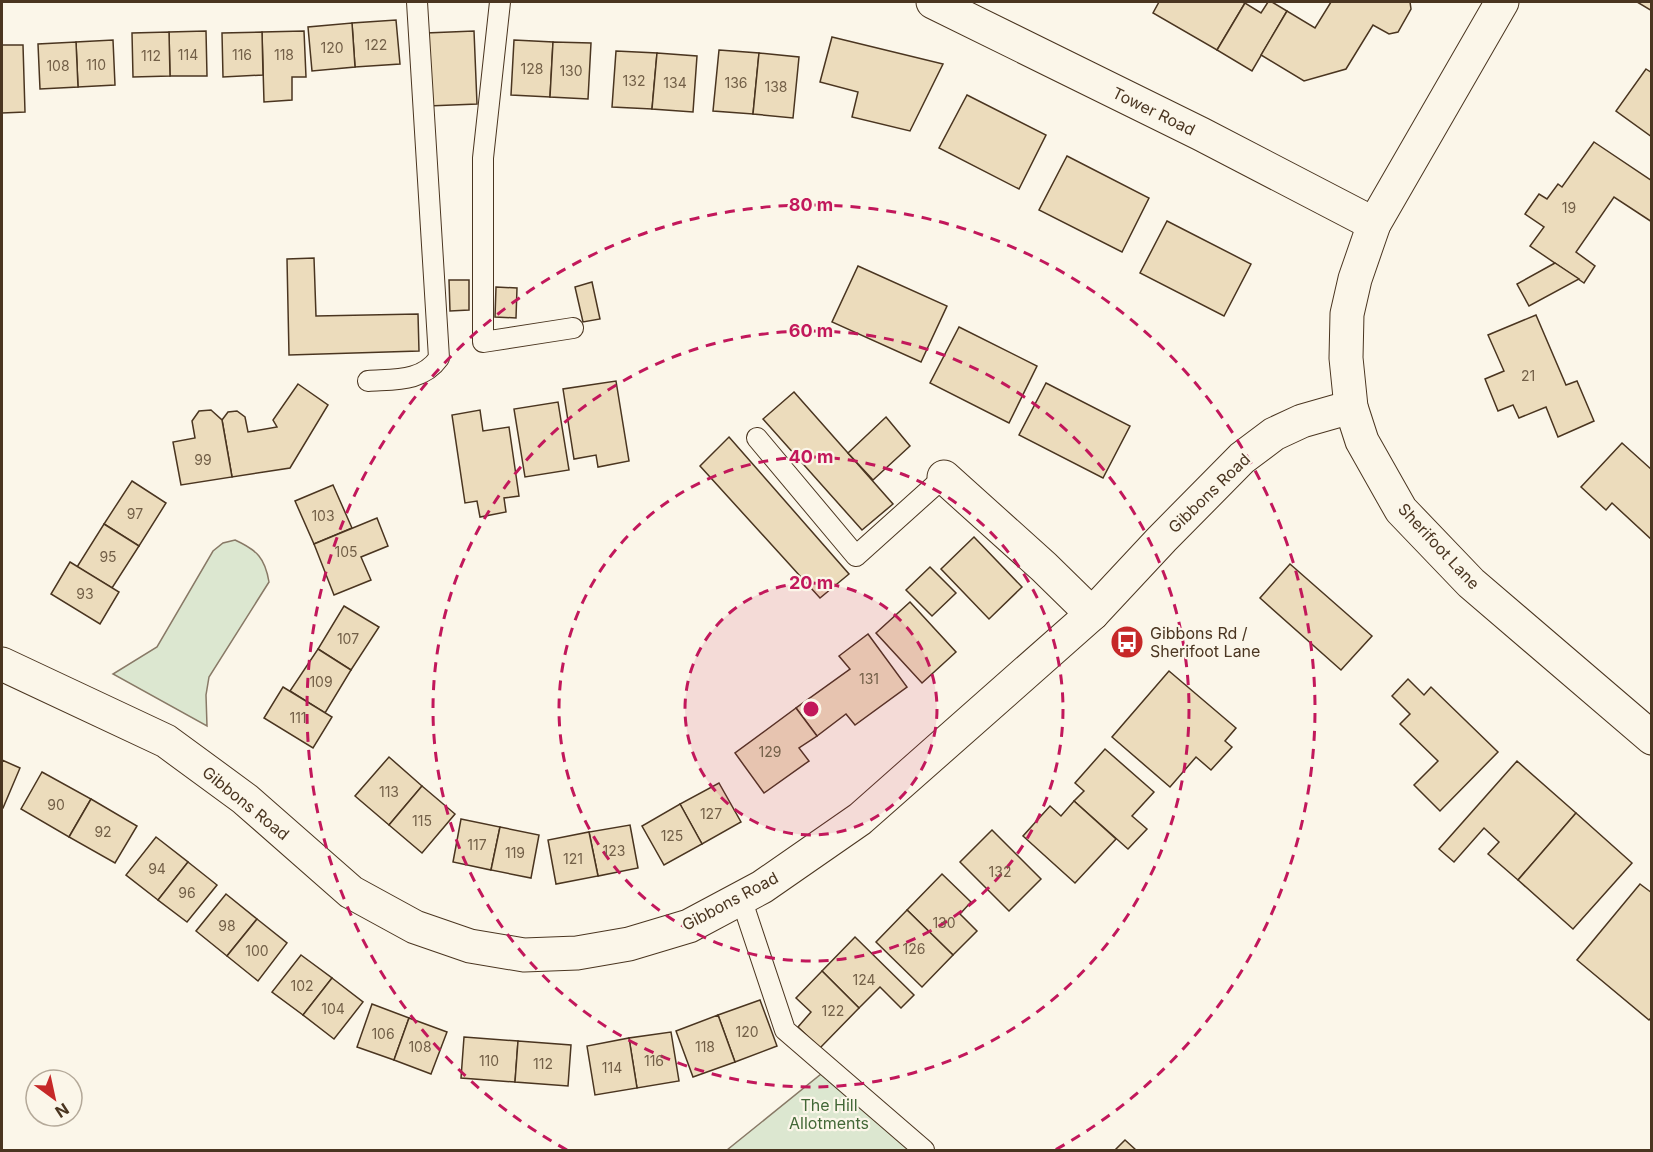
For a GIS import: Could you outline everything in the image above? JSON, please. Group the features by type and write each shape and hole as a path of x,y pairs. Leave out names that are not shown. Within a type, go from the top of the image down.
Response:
{"street":[{"name":"Tower Road","path":"933,2 1201,134 1374,224"},
{"name":"Sherifoot Lane","path":"1502,2 1374,224 1354,279 1347,314 1346,358 1351,407 1362,441 1401,510 1471,583 1652,738"},
{"name":"Gibbons Road","path":"2,664 166,741 245,799 351,892 415,927 470,946 524,955 577,953 629,944 689,926 762,887 860,819 1092,614 1242,458 1274,434 1302,421 1351,407"},
{"path":"944,477 1044,567 1092,614"}],"lane":[{"path":"368,381 410,378 429,370 439,358 417,2"},
{"path":"500,2 483,158 483,342 573,328"},
{"path":"757,438 856,556 944,477"},
{"path":"741,898 785,1030 924,1150"}],"green space":[{"path":"235,540 249,547 259,556 269,582 209,677 206,695 207,726 113,674 157,647 213,551 223,543"},
{"name":"The Hill Allotments","path":"831,1066 920,1150 727,1150"}],"building":[{"path":"1159,2 1245,3 1217,50 1153,13"},
{"path":"1268,2 1287,11 1252,71 1217,50 1245,3 1261,13"},
{"path":"1331,2 1410,2 1411,9 1398,32 1389,34 1373,25 1346,69 1304,81 1261,55 1287,11 1315,28"},
{"path":"1637,2 1652,2 1652,11"},
{"path":"396,20 400,64 355,67 352,23"},
{"path":"352,23 355,67 312,71 308,27"},
{"path":"206,31 207,76 170,76 169,32"},
{"path":"304,31 306,77 292,77 292,100 264,102 262,32"},
{"path":"474,31 477,104 428,106 426,33"},
{"path":"169,32 170,76 133,77 132,33"},
{"path":"262,32 263,75 223,77 222,33"},
{"path":"832,37 943,64 910,131 852,117 858,92 820,82"},
{"path":"113,40 115,85 78,87 76,42"},
{"path":"514,40 553,42 550,97 511,95"},
{"path":"76,42 78,87 40,89 38,44"},
{"path":"553,42 591,43 588,99 550,97"},
{"path":"2,45 23,45 25,112 2,113"},
{"path":"719,50 759,53 753,114 713,111"},
{"path":"616,51 657,53 652,109 612,107"},
{"path":"657,53 697,56 693,112 652,109"},
{"path":"759,53 799,57 793,118 753,114"},
{"path":"1646,69 1652,73 1652,137 1616,111"},
{"path":"967,95 1046,135 1019,189 939,148"},
{"path":"1594,142 1652,181 1652,222 1614,197 1576,252 1595,266 1584,283 1530,246 1544,227 1525,214 1539,194 1547,199 1558,184 1562,187"},
{"path":"1067,156 1149,198 1122,252 1039,210"},
{"path":"1167,221 1251,264 1224,316 1140,273"},
{"path":"314,258 316,316 418,314 419,351 289,355 287,259"},
{"path":"1555,263 1579,279 1529,306 1517,284"},
{"path":"858,266 947,306 921,362 832,322"},
{"path":"449,280 469,280 469,310 450,311"},
{"path":"592,282 600,319 583,322 575,287"},
{"path":"496,287 517,288 516,318 495,317"},
{"path":"1536,315 1566,385 1577,381 1594,421 1558,437 1546,407 1519,418 1513,405 1498,411 1485,379 1504,371 1488,335"},
{"path":"959,327 1037,366 1009,423 930,383"},
{"path":"616,381 629,461 598,467 596,455 574,459 563,389"},
{"path":"1046,383 1130,426 1103,478 1019,435"},
{"path":"298,384 328,405 290,468 232,477 222,420 228,412 237,411 245,417 248,432 277,427 273,420"},
{"path":"794,392 893,504 862,530 763,419"},
{"path":"558,402 569,470 525,477 514,409"},
{"path":"211,410 222,420 232,477 181,485 173,442 195,438 192,421 199,411"},
{"path":"480,410 483,431 509,427 519,496 504,498 506,512 480,517 477,501 465,503 452,415"},
{"path":"886,417 910,446 873,480 848,453"},
{"path":"729,437 849,574 820,598 700,466"},
{"path":"1622,443 1652,470 1652,540 1612,503 1606,510 1581,487"},
{"path":"132,481 166,503 139,546 104,524"},
{"path":"333,485 352,528 314,544 295,501"},
{"path":"377,518 388,546 361,557 371,580 334,595 314,544"},
{"path":"104,524 139,546 112,588 77,567"},
{"path":"974,537 1022,587 989,619 941,569"},
{"path":"70,562 119,592 100,624 51,594"},
{"path":"1290,564 1372,636 1341,670 1260,598"},
{"path":"930,567 956,593 932,616 906,590"},
{"path":"910,602 956,652 922,683 876,633"},
{"path":"344,606 379,627 351,670 318,649"},
{"path":"868,634 907,687 855,725 846,714 817,736 796,708 850,669 839,656"},
{"path":"318,649 351,670 325,713 290,691"},
{"path":"1169,671 1236,728 1225,741 1232,747 1211,770 1196,757 1170,787 1112,737"},
{"path":"1408,679 1424,695 1431,687 1498,752 1440,811 1414,785 1438,761 1400,724 1410,714 1392,696"},
{"path":"283,687 332,717 313,748 264,718"},
{"path":"796,708 817,736 799,748 809,761 764,793 735,753"},
{"path":"1105,749 1154,792 1132,816 1147,829 1128,849 1074,801 1084,791 1075,783"},
{"path":"389,757 422,786 389,825 355,796"},
{"path":"2,760 20,768 3,808 2,808"},
{"path":"1517,761 1576,813 1518,880 1488,854 1499,842 1484,828 1454,862 1439,849"},
{"path":"42,772 91,799 69,837 21,809"},
{"path":"719,783 741,822 702,844 680,804"},
{"path":"422,786 455,814 422,853 389,825"},
{"path":"91,799 137,826 115,863 69,837"},
{"path":"1074,801 1116,839 1075,883 1023,836 1050,806 1061,816"},
{"path":"680,804 702,844 664,865 642,826"},
{"path":"1576,813 1632,863 1573,929 1518,880"},
{"path":"461,819 500,827 491,870 453,862"},
{"path":"630,825 638,868 598,876 589,832"},
{"path":"500,827 539,835 531,878 491,870"},
{"path":"992,830 1041,879 1009,911 960,862"},
{"path":"589,832 598,876 556,884 548,840"},
{"path":"156,837 188,862 158,900 126,875"},
{"path":"188,862 217,885 187,922 158,900"},
{"path":"942,874 971,902 960,914 977,931 953,955 907,910"},
{"path":"1640,884 1652,893 1652,1017 1649,1020 1577,960"},
{"path":"226,894 257,919 227,956 196,931"},
{"path":"907,910 953,955 922,987 876,942"},
{"path":"257,919 287,943 258,981 227,956"},
{"path":"855,937 914,995 901,1008 880,987 859,1008 822,971"},
{"path":"301,955 332,978 303,1015 272,992"},
{"path":"822,971 859,1008 820,1048 798,1027 811,1012 796,998"},
{"path":"332,978 363,1002 334,1039 303,1015"},
{"path":"760,1000 777,1046 735,1062 718,1015"},
{"path":"372,1004 409,1018 394,1060 357,1047"},
{"path":"718,1015 735,1062 693,1077 676,1031"},
{"path":"409,1018 447,1032 431,1074 394,1060"},
{"path":"671,1032 679,1081 637,1088 629,1038"},
{"path":"464,1037 518,1041 515,1082 461,1078"},
{"path":"629,1038 637,1088 595,1095 587,1046"},
{"path":"518,1041 571,1045 568,1086 515,1082"},
{"path":"1125,1140 1136,1150 1115,1150"}],"place":[{"name":"Gibbons Rd / Sherifoot Lane","path":"1127,642"}]}
